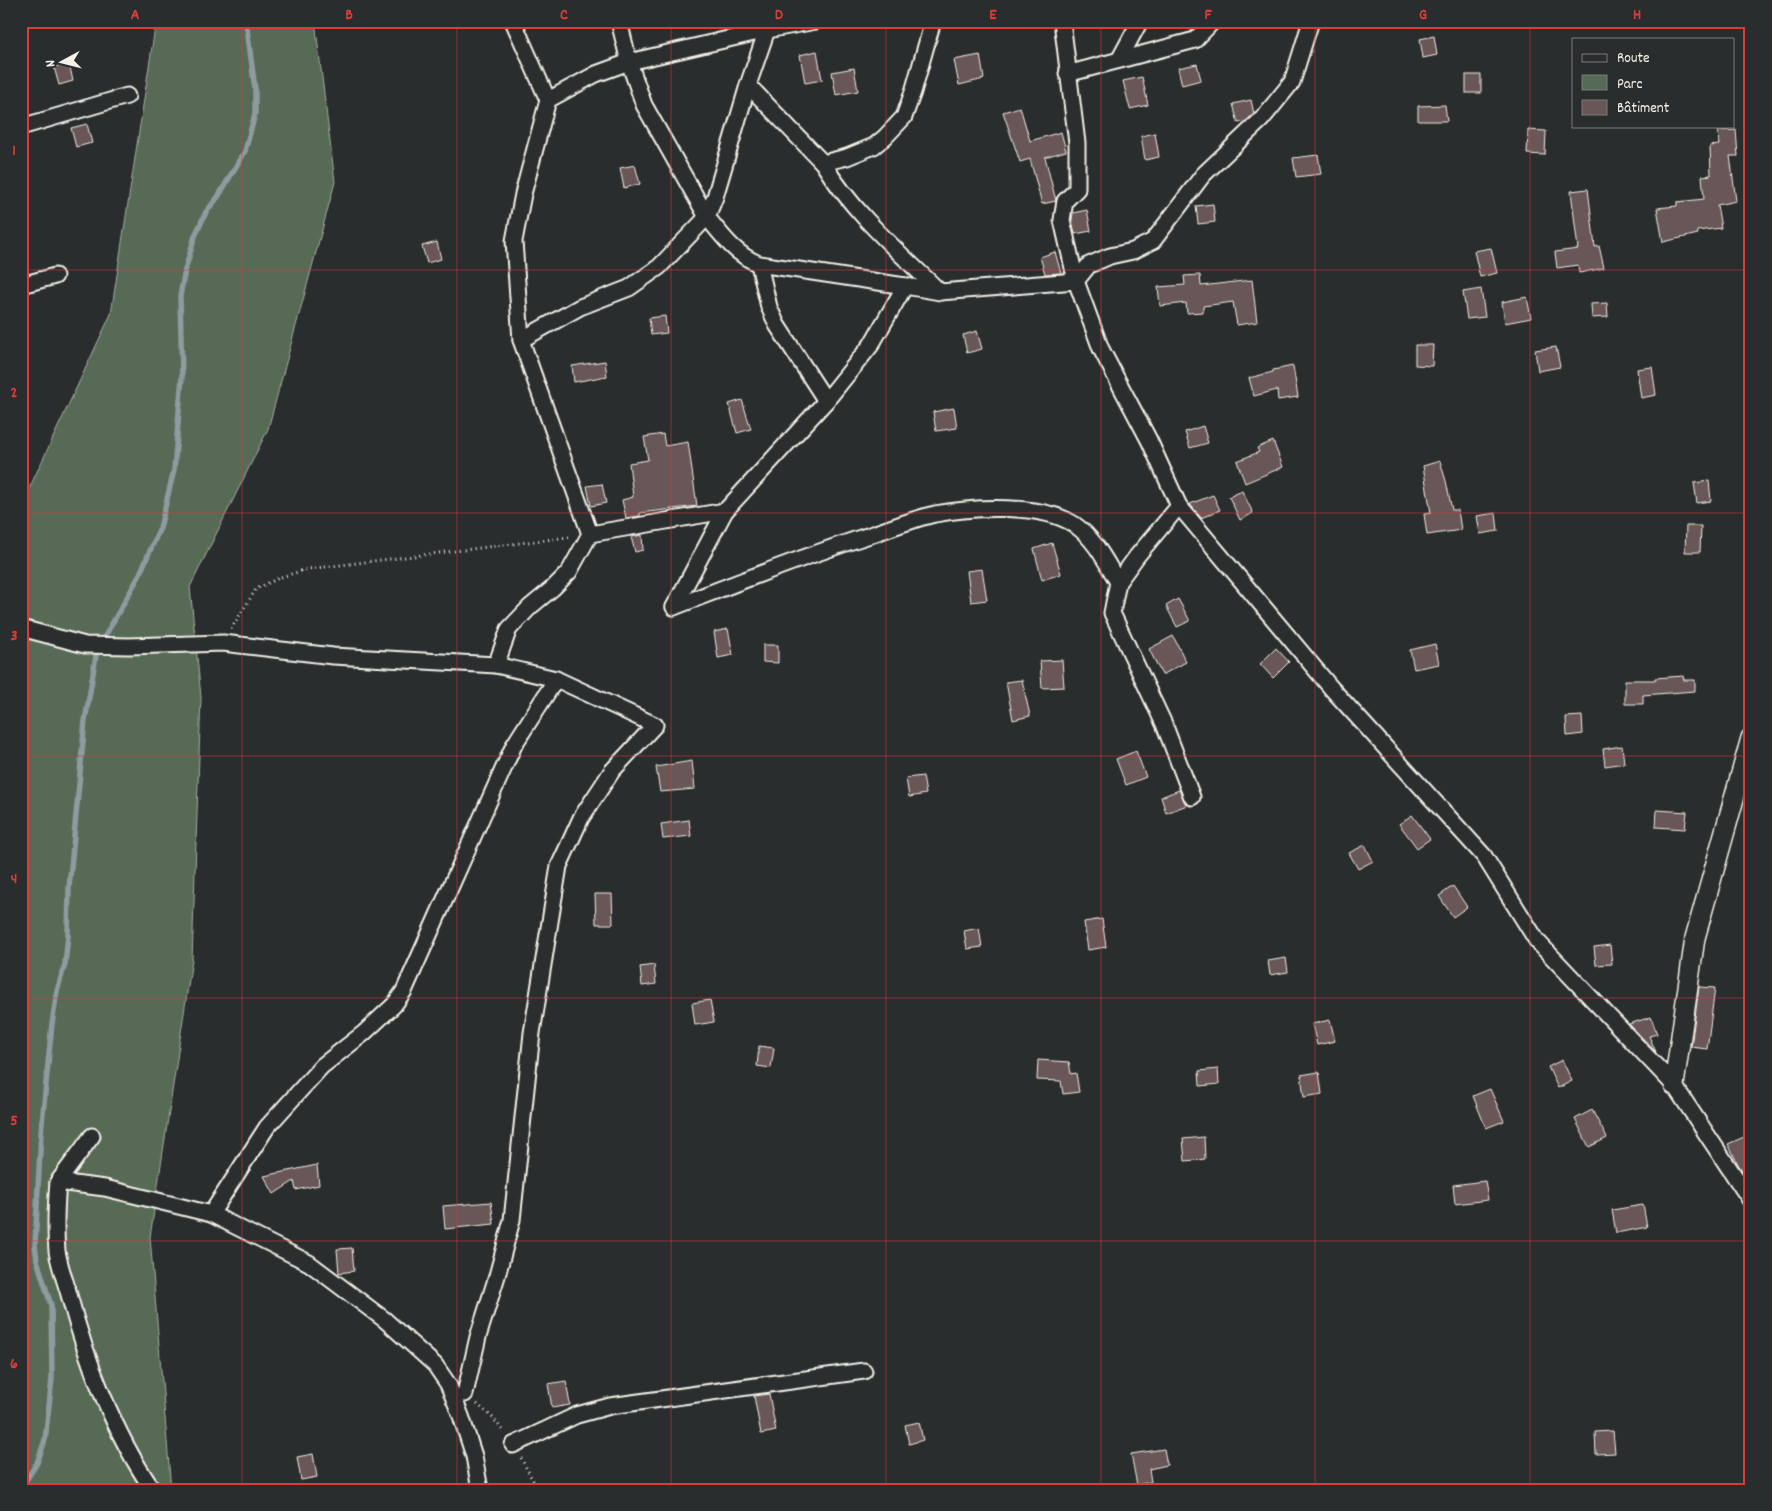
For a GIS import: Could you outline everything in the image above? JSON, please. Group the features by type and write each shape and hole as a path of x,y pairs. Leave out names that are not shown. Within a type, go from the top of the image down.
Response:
{"street":[{"path":"496,666 509,629 569,572 590,534 521,340 514,241 523,194 548,100 513,21"},
{"path":"619,21 629,62 644,104 708,217 726,240 745,258 759,264 940,292 1076,280 1089,265 1110,256 1133,251 1152,241 1203,174 1262,119 1292,82 1311,21"},
{"path":"548,100 596,74 629,62 767,30 816,21"},
{"path":"823,163 847,157 874,146 886,137 904,117 914,92 933,21"},
{"path":"1062,21 1077,143 1077,188 1065,201 1062,220 1076,280 1101,349 1149,440 1179,506 1332,689 1484,856 1537,942 1674,1085 1751,1201"},
{"path":"1119,60 1140,21"},
{"path":"1068,74 1195,40 1213,21"},
{"path":"521,340 580,307 629,288 659,267 708,217 748,85 767,30"},
{"path":"748,85 823,163 832,179 865,219 940,292"},
{"path":"21,127 127,96"},
{"path":"759,264 764,289 777,325 826,402"},
{"path":"21,285 55,276"},
{"path":"905,286 871,345 826,402 725,511 674,607 789,562 934,514 979,509 1013,509 1053,514 1076,526 1097,546 1118,582"},
{"path":"1179,506 1118,582 1112,613 1164,724 1192,797"},
{"path":"590,534 725,511"},
{"path":"21,628 85,645 129,646 223,643 333,656 496,666 556,680 655,725 612,771 581,818 559,866 532,1033 512,1220 478,1337 465,1394"},
{"path":"211,1214 267,1126 322,1066 364,1033 394,1005 404,991 514,745 556,680"},
{"path":"1674,1085 1695,938 1751,738"},
{"path":"92,1136 58,1182 55,1217 57,1253 72,1307 108,1407 141,1473 153,1490"},
{"path":"58,1182 105,1188 211,1214 310,1263 385,1320 435,1365 448,1384 461,1416 474,1456 480,1490"},
{"path":"513,1444 577,1415 603,1407 864,1371"}],"path":[{"path":"223,643 256,589 281,577 308,569 590,534"},
{"path":"465,1394 493,1418 513,1444 538,1490"}],"green space":[{"path":"156,21 315,21 335,182 268,429 190,587 201,697 192,960 150,1237 171,1490 21,1490 21,506 111,314"}],"building":[{"path":"1434,36 1437,55 1423,58 1420,39"},
{"path":"817,51 822,80 805,83 800,55"},
{"path":"980,55 984,79 959,85 954,60"},
{"path":"69,63 73,81 59,85 54,67"},
{"path":"1197,64 1201,80 1182,85 1178,68"},
{"path":"854,68 858,91 836,95 832,72"},
{"path":"1466,75 1481,75 1481,93 1466,93"},
{"path":"1142,77 1148,105 1130,109 1123,81"},
{"path":"1251,100 1254,114 1246,121 1238,123 1233,104"},
{"path":"1445,105 1447,121 1418,121 1418,106"},
{"path":"1020,107 1030,141 1061,132 1066,151 1045,157 1056,201 1042,204 1030,159 1020,162 1003,112"},
{"path":"87,124 92,143 76,147 71,128"},
{"path":"1528,130 1546,131 1545,155 1527,154"},
{"path":"1736,130 1738,156 1730,156 1736,201 1717,205 1721,228 1697,231 1698,234 1663,242 1657,208 1677,206 1677,202 1704,199 1702,176 1711,175 1710,146 1719,145 1718,131"},
{"path":"1155,133 1159,157 1145,160 1141,136"},
{"path":"1318,155 1321,174 1296,177 1293,158"},
{"path":"635,165 640,184 624,188 620,168"},
{"path":"1588,189 1595,247 1599,246 1604,268 1579,273 1578,265 1557,268 1555,252 1578,249 1571,191"},
{"path":"1213,204 1215,222 1198,224 1196,206"},
{"path":"1087,210 1091,231 1075,234 1072,220 1073,213"},
{"path":"437,242 441,259 427,263 422,246"},
{"path":"1491,248 1497,273 1480,277 1474,251"},
{"path":"1055,252 1061,273 1045,274 1040,257"},
{"path":"1200,275 1201,286 1252,280 1257,322 1237,325 1233,302 1203,306 1203,312 1187,313 1186,303 1160,306 1158,287 1185,285 1184,276"},
{"path":"1481,289 1485,317 1467,319 1463,292"},
{"path":"1527,297 1531,318 1505,323 1502,302"},
{"path":"1607,303 1608,317 1592,318 1591,304"},
{"path":"665,316 667,333 651,335 649,318"},
{"path":"977,331 982,349 967,353 963,335"},
{"path":"1415,345 1433,345 1432,366 1415,365"},
{"path":"1556,347 1560,367 1538,371 1535,350"},
{"path":"605,361 607,376 574,382 572,366"},
{"path":"1293,366 1298,397 1278,400 1277,390 1254,396 1249,378"},
{"path":"1652,367 1656,395 1641,398 1637,369"},
{"path":"742,400 751,429 737,433 729,404"},
{"path":"954,408 957,428 936,431 933,412"},
{"path":"1203,426 1208,443 1190,448 1185,432"},
{"path":"663,434 665,446 688,442 697,506 640,513 640,516 626,518 622,500 633,497 629,463 648,460 644,437"},
{"path":"1273,441 1283,467 1245,483 1237,461 1259,452 1257,448"},
{"path":"1440,461 1452,510 1458,510 1461,530 1427,535 1424,514 1431,513 1423,466"},
{"path":"1709,481 1711,501 1697,503 1694,483"},
{"path":"602,484 606,503 591,506 587,486"},
{"path":"1242,491 1253,513 1240,520 1229,497"},
{"path":"1213,495 1220,510 1201,518 1190,504"},
{"path":"1496,513 1498,531 1480,534 1477,516"},
{"path":"1686,526 1701,526 1700,552 1685,552"},
{"path":"642,535 643,550 635,552 631,537"},
{"path":"1052,543 1061,574 1042,580 1034,549"},
{"path":"982,569 987,600 971,602 967,571"},
{"path":"1178,599 1190,621 1177,627 1166,606"},
{"path":"728,629 733,655 718,658 714,632"},
{"path":"1173,636 1186,662 1162,675 1149,649"},
{"path":"1435,644 1439,664 1414,669 1410,650"},
{"path":"763,645 778,645 778,663 763,662"},
{"path":"1276,648 1289,662 1273,678 1260,664"},
{"path":"1062,660 1064,687 1042,688 1040,661"},
{"path":"1683,676 1684,680 1695,680 1695,691 1643,695 1643,704 1625,704 1625,680 1655,680 1655,678"},
{"path":"1022,680 1030,716 1013,720 1006,682"},
{"path":"1582,716 1583,734 1567,736 1566,717"},
{"path":"1622,746 1624,763 1605,766 1603,749"},
{"path":"1136,751 1146,777 1126,785 1116,759"},
{"path":"692,761 695,789 660,792 656,767"},
{"path":"923,776 926,794 909,797 906,778"},
{"path":"1179,790 1187,805 1166,813 1161,797"},
{"path":"1657,810 1687,812 1685,829 1656,827"},
{"path":"1412,815 1430,839 1417,848 1399,824"},
{"path":"689,820 691,836 663,839 661,824"},
{"path":"1365,845 1373,861 1358,869 1349,853"},
{"path":"1453,886 1467,907 1453,917 1439,896"},
{"path":"595,894 612,894 613,924 596,924"},
{"path":"1102,919 1106,947 1088,950 1084,922"},
{"path":"979,928 982,947 967,949 964,931"},
{"path":"1610,945 1612,964 1596,965 1594,947"},
{"path":"1286,958 1288,972 1270,975 1268,961"},
{"path":"654,965 656,984 642,986 640,967"},
{"path":"1699,987 1715,988 1707,1049 1691,1047"},
{"path":"710,1000 714,1022 695,1025 692,1003"},
{"path":"1651,1017 1657,1034 1649,1036 1656,1052 1629,1024"},
{"path":"1330,1020 1335,1041 1317,1045 1312,1024"},
{"path":"759,1046 774,1048 771,1068 757,1066"},
{"path":"1038,1060 1069,1062 1071,1074 1076,1073 1079,1092 1063,1094 1061,1081 1037,1080"},
{"path":"1562,1060 1572,1081 1558,1088 1548,1067"},
{"path":"1218,1069 1219,1084 1200,1086 1199,1071"},
{"path":"1319,1072 1322,1094 1304,1097 1301,1075"},
{"path":"1490,1089 1504,1121 1486,1128 1473,1096"},
{"path":"1592,1110 1607,1138 1589,1147 1575,1119"},
{"path":"1751,1134 1751,1184 1728,1144"},
{"path":"1204,1137 1205,1159 1185,1161 1183,1139"},
{"path":"317,1165 319,1185 296,1190 294,1181 274,1194 264,1176"},
{"path":"1485,1181 1488,1200 1455,1204 1453,1185"},
{"path":"491,1202 494,1224 445,1229 443,1206"},
{"path":"1643,1205 1647,1227 1616,1233 1612,1210"},
{"path":"352,1248 354,1271 339,1273 337,1249"},
{"path":"566,1381 570,1405 552,1408 548,1384"},
{"path":"769,1394 776,1431 761,1434 754,1396"},
{"path":"919,1422 923,1440 909,1444 905,1425"},
{"path":"1613,1431 1615,1453 1596,1454 1595,1432"},
{"path":"1164,1449 1167,1465 1149,1469 1151,1482 1137,1485 1131,1454"},
{"path":"313,1454 317,1477 301,1480 297,1457"}],"waterway":[{"path":"21,1488 37,1463 45,1440 52,1379 51,1305 37,1260 35,1245 41,1133 52,1024 57,991 65,964 68,936 69,888 85,721 97,650 138,578 160,528 174,470 182,377 180,296 185,270 195,236 206,212 218,197 245,151 255,114 255,89 246,21"}]}
